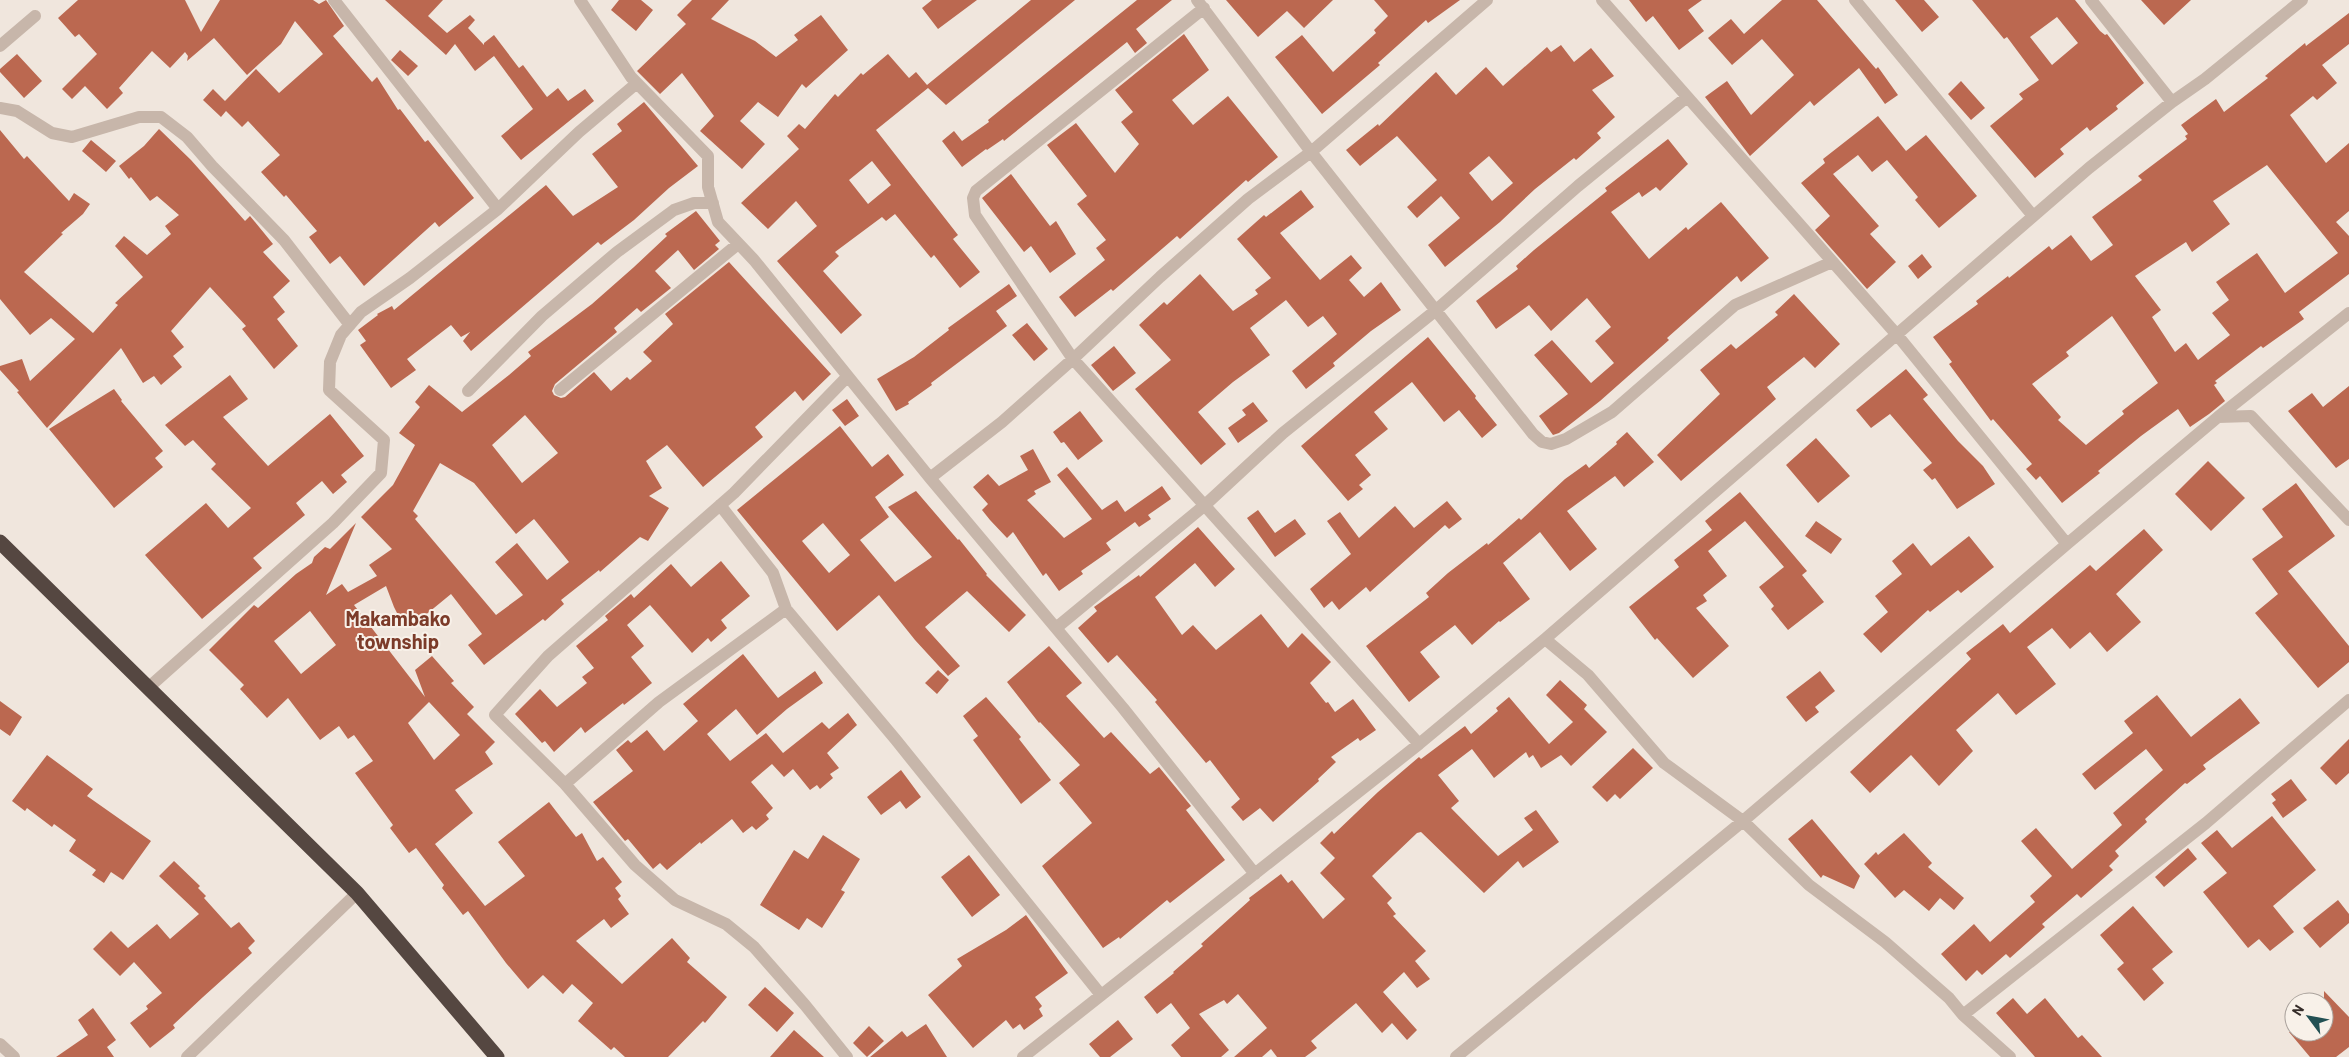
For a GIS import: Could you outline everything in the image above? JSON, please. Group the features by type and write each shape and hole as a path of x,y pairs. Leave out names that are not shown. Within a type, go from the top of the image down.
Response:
{"highway":[{"path":"0,542 357,893 497,1057"}],"street":[{"path":"334,0 498,209"},
{"path":"580,0 630,77 708,156 708,187 718,222 1123,708 1254,874"},
{"path":"930,478 1002,422 1073,359 1160,276 1248,199 1311,152 1487,0"},
{"path":"1602,0 1898,336 2067,544"},
{"path":"1854,0 2033,216"},
{"path":"2091,0 2172,102"},
{"path":"1023,1057 1419,744 1898,336 2033,216 2172,102 2205,79 2302,0"},
{"path":"1419,744 1073,359 975,215 973,198 976,191 1201,4 1311,152 1435,311 1533,434 1542,442 1551,444 1566,440 1612,412 1735,305 1832,262"},
{"path":"0,46 35,16"},
{"path":"148,688 326,529 381,473 384,440 329,390 330,362 341,335 361,312 410,278 498,209 579,132 637,83"},
{"path":"1056,628 1205,505 1283,433 1435,311 1578,186 1687,97"},
{"path":"0,108 17,111 52,133 72,137 139,117 161,117 187,137 212,166 284,240 350,325"},
{"path":"468,390 542,316 617,252 674,210 694,203 713,203"},
{"path":"560,390 738,244"},
{"path":"1456,1057 1743,821 2218,417 2349,313"},
{"path":"847,377 720,505 548,656 495,715 564,784 635,865 675,900 726,924 754,947 847,1057"},
{"path":"2218,417 2251,416 2349,520"},
{"path":"720,505 773,573 786,609 902,748 1101,995"},
{"path":"564,784 659,702 786,609"},
{"path":"1544,639 1588,676 1664,763 1743,821 1809,885 1885,942 1949,998 1963,1015 2010,1057"},
{"path":"1963,1015 2206,823 2349,700"},
{"path":"187,1057 357,893"},
{"path":"0,1044 14,1057"}],"building":[{"path":"78,0 185,0 201,32 220,0 313,0 319,4 326,0 344,26 333,36 372,82 377,77 398,110 400,109 425,142 428,140 474,198 439,227 435,222 364,286 340,256 330,264 309,237 317,231 286,195 284,197 261,172 280,155 248,121 242,127 226,111 221,117 203,100 213,89 225,101 256,69 279,93 323,54 295,21 281,44 247,75 214,38 187,61 188,56 185,52 170,68 152,51 119,88 123,93 107,109 85,86 72,99 62,89 97,54 79,34 75,37 58,18"},
{"path":"385,0 443,0 428,16 447,33 470,15 475,20 468,28 484,45 494,35 519,68 523,65 547,97 558,88 568,101 585,89 594,101 521,160 501,136 533,109 494,56 475,71 455,44 446,55"},
{"path":"619,0 641,0 653,10 636,31 611,10"},
{"path":"692,0 729,0 711,19 755,41 776,57 798,40 794,35 821,15 848,50 806,88 802,84 778,117 758,102 740,121 765,144 742,169 700,131 714,116 682,73 660,94 637,71 686,24 677,15"},
{"path":"932,0 977,0 938,29 922,8"},
{"path":"1031,0 1075,0 946,105 928,88 876,130 958,235 953,239 980,272 960,288 934,255 931,258 895,214 886,221 882,217 835,252 839,256 823,271 862,315 841,334 777,261 817,226 796,201 768,229 741,203 799,149 787,136 799,124 805,129 835,94 838,97 861,73 863,75 888,54 909,78 916,72 927,85","holes":["872,161 891,185 868,204 849,180"]},
{"path":"1137,0 1172,0 1136,29 1147,43 1135,53 1127,42 1004,141 1003,139 986,149 962,167 942,141 954,131 962,141 989,122 988,120"},
{"path":"1226,0 1333,0 1304,28 1287,11 1258,37"},
{"path":"1374,0 1460,0 1428,23 1426,20 1378,63 1380,65 1322,114 1275,57 1302,35 1333,72 1376,33 1374,30 1388,16"},
{"path":"1629,0 1702,0 1688,10 1704,31 1679,50 1653,16 1646,22"},
{"path":"1782,0 1817,0 1876,69 1878,67 1898,95 1885,104 1859,68 1814,106 1810,101 1750,156 1705,97 1727,81 1751,115 1794,75 1762,39 1732,65 1708,38 1731,19 1744,34"},
{"path":"1895,0 1924,0 1939,17 1922,32"},
{"path":"1972,0 2075,0 2100,31 2105,35 2107,34 2144,83 2116,106 2118,109 2090,131 2087,127 2060,149 2064,154 2035,178 1990,126 2023,99 2019,94 2039,80 2007,37 2004,39","holes":["2057,17 2078,43 2052,65 2030,37"]},
{"path":"2141,0 2191,0 2164,25"},
{"path":"2349,13 2349,44 2322,65 2337,83 2317,100 2313,96 2290,115 2326,163 2349,143 2349,211 2336,222 2349,236 2349,274 2299,312 2304,319 2263,348 2261,346 2215,381 2217,383 2214,385 2225,401 2209,414 2190,427 2178,409 2141,436 2098,471 2100,473 2062,503 2040,476 2036,480 2026,469 2032,464 1993,419 1991,421 1949,364 1952,362 1933,337 1978,304 1976,301 2049,246 2052,250 2071,235 2091,261 2113,245 2092,217 2142,180 2138,176 2187,139 2185,136 2188,134 2181,125 2216,99 2224,112 2268,78 2265,76 2305,43 2306,46","holes":["2267,165 2338,253 2285,293 2257,253 2216,282 2229,300 2212,313 2230,335 2198,360 2186,343 2175,352 2152,317 2161,310 2135,276 2186,242 2192,252 2230,224 2213,201","2112,316 2158,383 2122,411 2124,414 2086,445 2058,420 2061,417 2032,384 2069,356 2066,352"]},
{"path":"1184,34 1209,70 1172,100 1193,125 1228,96 1278,157 1248,182 1246,180 1180,239 1177,236 1113,291 1111,289 1075,317 1059,297 1105,260 1096,248 1106,240 1077,204 1087,196 1047,145 1076,123 1115,173 1139,144 1121,122 1133,112 1115,90"},
{"path":"1561,45 1574,62 1591,48 1614,76 1592,90 1615,117 1597,133 1601,138 1576,160 1574,158 1535,189 1500,222 1445,267 1428,245 1460,218 1441,196 1417,218 1407,207 1437,180 1397,136 1360,166 1346,150 1378,124 1379,126 1436,72 1456,95 1486,67 1503,86 1547,47 1551,52","holes":["1489,156 1513,183 1492,201 1469,173"]},
{"path":"400,50 418,66 408,76 391,60"},
{"path":"17,54 42,81 24,98 0,72 0,69"},
{"path":"1961,81 1985,108 1971,120 1948,94"},
{"path":"644,102 698,166 669,188 634,220 601,245 598,242 471,351 463,341 470,332 461,337 451,325 407,359 416,370 391,388 360,345 366,341 358,330 377,314 392,306 394,310 546,185 573,216 618,187 592,154 622,131 617,124"},
{"path":"1878,116 1906,151 1926,135 1977,196 1939,228 1915,200 1918,197 1887,160 1872,172 1858,155 1833,174 1879,226 1870,234 1896,262 1867,289 1815,230 1830,216 1801,183 1825,163 1823,159"},
{"path":"159,129 191,160 245,221 250,216 273,244 263,252 290,281 273,297 285,312 277,319 298,346 274,369 242,329 246,326 210,287 171,331 184,347 173,356 182,367 161,385 154,376 143,383 121,348 47,428 17,392 19,391 0,370 0,366 22,359 30,381 75,339 51,318 30,335 0,299 0,130 24,159 27,156 69,201 74,193 90,204 83,214 61,233 63,234 24,272 93,333 118,305 115,303 143,277 115,246 124,236 147,255 171,234 165,226 179,215 157,196 150,201 131,177 129,179 119,166 144,146"},
{"path":"1668,139 1688,164 1660,191 1656,187 1642,197 1639,192 1611,212 1649,259 1686,227 1688,230 1721,202 1769,258 1741,282 1737,276 1600,401 1559,433 1553,435 1539,416 1568,394 1534,355 1552,340 1591,383 1614,363 1595,341 1611,327 1587,298 1551,331 1529,305 1496,329 1476,301 1518,269 1516,266 1534,250 1607,191 1605,188"},
{"path":"91,140 116,161 106,172 82,151"},
{"path":"1011,174 1050,226 1056,221 1076,254 1050,273 1031,246 1024,252 982,198"},
{"path":"1301,190 1314,207 1280,233 1320,280 1351,255 1362,268 1349,280 1364,297 1381,282 1401,310 1371,331 1333,363 1335,366 1306,389 1292,371 1337,334 1323,316 1308,327 1286,300 1250,328 1270,355 1233,382 1198,412 1226,444 1201,465 1135,389 1171,360 1139,325 1164,302 1167,305 1200,274 1233,311 1258,294 1255,290 1271,278 1237,239 1264,215 1266,217"},
{"path":"696,211 720,241 715,245 719,249 694,270 678,250 655,271 671,288 641,312 637,308 614,328 617,332 555,384 552,391 554,395 561,398 565,397 594,372 611,391 627,377 630,380 652,361 643,352 673,324 665,314 729,262 831,374 803,401 795,391 755,427 763,437 703,487 667,445 646,461 662,488 649,496 669,508 648,541 640,537 600,572 599,570 561,600 564,604 545,621 543,619 484,665 468,645 482,634 451,594 423,617 404,627 386,586 354,605 425,697 415,670 432,656 454,681 451,683 474,707 467,714 495,742 485,752 493,764 455,790 473,813 435,844 485,906 525,876 498,842 549,802 576,837 582,833 597,861 603,857 622,882 615,888 621,896 618,899 629,914 611,928 604,919 576,941 622,984 672,938 690,958 687,962 727,997 705,1023 703,1021 668,1057 625,1057 614,1047 611,1050 578,1021 593,1003 572,984 563,994 543,975 528,989 506,963 468,911 463,915 442,888 444,885 416,848 409,853 390,828 393,825 355,773 373,761 354,735 348,739 339,726 320,740 288,698 267,718 240,689 244,685 209,650 254,605 258,608 296,574 312,563 314,557 325,547 330,549 356,523 326,595 342,584 348,592 377,576 369,565 392,549 361,517 393,485 415,445 399,433 420,407 415,402 429,385 462,412 531,356 528,352 592,304 667,236 665,234","holes":["525,415 558,453 522,483 492,445","440,463 474,483 516,534 534,519 569,562 547,580 517,543 495,562 523,595 496,615 415,519 418,516 413,511","310,611 336,645 301,674 274,641","429,702 460,735 434,760 408,723"]},
{"path":"1922,254 1932,267 1918,279 1908,266"},
{"path":"1009,284 1017,296 996,311 1007,326 931,383 932,385 908,402 909,404 896,411 877,379 914,357 949,330 948,328"},
{"path":"1794,294 1840,344 1815,368 1804,357 1767,387 1776,399 1681,481 1657,455 1720,394 1700,370 1731,344 1736,349 1778,315 1775,312"},
{"path":"1027,323 1048,349 1034,361 1012,335"},
{"path":"1428,337 1497,425 1482,438 1459,410 1444,422 1412,382 1374,412 1388,429 1355,455 1371,475 1359,485 1363,489 1348,501 1301,446"},
{"path":"1114,346 1136,373 1113,391 1091,365"},
{"path":"1906,369 1928,395 1923,399 1958,441 1983,466 1995,484 1957,509 1935,478 1932,480 1923,470 1932,463 1890,414 1871,428 1856,410"},
{"path":"230,375 248,399 223,417 268,466 330,414 364,456 341,475 347,482 333,494 322,481 296,503 305,515 253,558 262,568 202,619 145,555 206,503 228,528 251,508 211,469 216,464 193,440 185,446 165,425"},
{"path":"2349,386 2349,459 2336,468 2288,411 2312,393 2323,407"},
{"path":"114,389 121,401 163,451 155,458 163,467 114,508 49,429"},
{"path":"847,399 859,416 845,426 832,410"},
{"path":"1253,402 1268,421 1238,443 1228,428 1246,415 1242,410"},
{"path":"1080,411 1103,441 1078,460 1064,442 1061,443 1053,432"},
{"path":"840,426 872,467 888,454 904,475 875,497 889,517 860,540 895,582 932,557 888,507 916,491 959,539 986,575 1026,615 1009,632 967,591 925,627 960,666 948,676 915,640 879,595 837,631 737,510","holes":["823,523 850,555 829,573 802,541"]},
{"path":"1627,432 1654,462 1624,487 1615,476 1567,511 1597,549 1570,571 1540,532 1503,563 1530,599 1499,621 1472,645 1455,625 1420,652 1440,677 1409,702 1366,646 1429,597 1426,593 1448,573 1487,543 1488,545 1519,518 1521,520 1565,479 1586,464 1589,468 1617,444 1616,442"},
{"path":"1816,438 1850,476 1818,503 1786,465"},
{"path":"1033,449 1051,482 1034,491 1036,494 1027,500 1064,538 1092,519 1057,475 1067,467 1102,510 1117,500 1125,512 1162,486 1171,499 1148,515 1151,519 1139,527 1135,522 1106,543 1111,550 1081,571 1083,574 1059,591 1046,573 1043,576 1013,532 1007,538 990,520 982,510 988,504 973,487 988,474 999,486 1028,470 1020,456"},
{"path":"2208,461 2245,498 2211,531 2175,494"},
{"path":"2296,483 2335,536 2288,571 2349,646 2349,662 2318,688 2255,613 2278,594 2252,559 2283,537 2262,509"},
{"path":"1740,492 1807,571 1802,575 1824,602 1788,630 1771,609 1774,606 1759,587 1784,567 1745,521 1708,551 1727,576 1703,595 1707,601 1696,608 1729,646 1693,678 1657,638 1655,640 1629,607 1679,567 1674,560 1712,530 1705,521"},
{"path":"1447,501 1462,519 1449,529 1445,525 1370,592 1366,587 1339,610 1332,601 1324,608 1310,589 1351,554 1327,521 1340,512 1359,538 1395,506 1414,528"},
{"path":"1258,510 1275,533 1295,519 1306,534 1275,557 1247,518"},
{"path":"1816,521 1842,539 1831,554 1805,536"},
{"path":"1198,527 1235,569 1215,587 1195,563 1155,597 1182,635 1193,625 1216,650 1261,614 1288,648 1302,633 1331,662 1310,683 1335,712 1353,699 1376,730 1360,741 1358,738 1331,757 1336,762 1318,779 1319,781 1273,822 1260,808 1243,821 1231,807 1240,799 1210,760 1206,763 1155,702 1157,700 1117,655 1108,663 1078,628 1097,611 1094,607 1139,575 1140,577"},
{"path":"2144,529 2163,550 2116,594 2141,622 2107,652 2090,632 2070,649 2052,628 2027,647 2056,684 2016,715 1998,693 1956,730 1973,751 1939,786 1911,755 1870,793 1850,772 1971,659 1966,653 2003,624 2010,633 2090,565 2096,571"},
{"path":"1969,536 1994,567 1961,593 1958,590 1930,612 1928,610 1881,653 1863,634 1888,612 1875,596 1902,574 1892,561 1913,543 1931,566"},
{"path":"721,561 750,596 721,620 727,628 711,642 708,638 692,653 650,605 627,625 644,646 631,657 652,683 585,733 581,727 554,752 545,741 542,743 515,714 540,689 557,707 587,683 582,677 594,668 576,646 608,620 605,616 631,594 634,598 671,564 691,587"},
{"path":"1049,646 1082,683 1066,696 1104,738 1111,732 1150,774 1159,767 1191,806 1186,810 1225,860 1170,903 1167,900 1120,939 1119,937 1103,948 1042,866 1092,823 1059,783 1080,765 1039,723 1007,682"},
{"path":"743,654 778,698 815,671 823,683 787,709 757,735 736,709 707,734 730,761 766,733 783,753 822,722 829,729 848,713 857,725 827,753 839,768 830,774 833,778 820,789 817,785 810,790 793,769 784,777 772,764 751,782 773,808 766,815 769,819 756,830 752,826 743,833 732,819 701,844 700,842 667,870 660,863 653,869 628,839 625,841 593,802 633,771 616,750 628,740 631,743 647,730 664,751 698,721 683,704"},
{"path":"938,670 949,680 937,694 925,683"},
{"path":"1820,671 1835,691 1815,707 1819,712 1806,722 1786,697"},
{"path":"1560,680 1587,705 1584,709 1607,732 1571,766 1561,755 1541,768 1533,755 1529,758 1526,752 1494,778 1472,749 1438,775 1459,801 1451,808 1498,856 1533,830 1524,818 1536,810 1559,842 1523,868 1518,861 1484,893 1421,832 1417,833 1372,876 1392,898 1387,903 1396,914 1393,916 1426,951 1415,961 1430,979 1417,988 1404,972 1383,992 1417,1030 1407,1040 1392,1023 1382,1033 1356,1003 1311,1041 1317,1048 1305,1057 1277,1057 1271,1049 1262,1057 1234,1057 1267,1028 1238,994 1227,1004 1224,1000 1199,1014 1229,1050 1221,1057 1181,1057 1171,1045 1190,1028 1171,1003 1157,1014 1144,997 1203,946 1201,944 1250,900 1249,898 1281,874 1288,883 1292,880 1323,919 1345,899 1320,873 1335,858 1320,843 1332,831 1334,834 1378,792 1419,757 1421,759 1465,726 1471,734 1498,711 1496,708 1509,697 1549,744 1573,722 1546,695"},
{"path":"2157,695 2191,737 2240,698 2260,723 2203,765 2206,769 2187,784 2185,783 2145,819 2147,822 2115,851 2119,856 2109,866 2113,870 2081,898 2077,894 2042,924 2045,927 2010,958 2006,954 1982,975 1977,970 1966,981 1941,954 1974,924 1990,942 2035,902 2030,896 2052,876 2021,841 2036,828 2072,869 2122,825 2113,813 2163,770 2146,749 2095,790 2082,774 2133,733 2124,721"},
{"path":"986,697 1021,737 1019,739 1051,780 1021,804 973,740 978,736 963,716"},
{"path":"0,701 22,717 10,736 0,729"},
{"path":"2349,739 2349,773 2336,785 2320,768"},
{"path":"1633,748 1653,768 1620,799 1615,794 1607,802 1592,787"},
{"path":"47,755 93,789 87,796 151,841 123,880 111,872 104,883 92,875 96,870 69,851 76,840 54,824 52,827 27,808 25,811 12,801"},
{"path":"901,770 921,797 906,809 900,801 881,815 867,797"},
{"path":"2291,779 2307,800 2283,818 2272,803 2276,800 2271,794"},
{"path":"2272,816 2316,870 2273,906 2294,932 2270,951 2259,939 2248,948 2203,892 2227,873 2201,843 2217,830 2232,848"},
{"path":"1812,819 1860,876 1854,889 1823,875 1821,878 1788,839"},
{"path":"1904,833 1932,863 1928,867 1964,898 1954,910 1940,898 1929,911 1904,890 1895,898 1864,864 1876,852 1878,855"},
{"path":"823,835 860,859 841,890 845,892 822,928 807,918 799,930 760,905 794,850 808,859"},
{"path":"2188,848 2197,859 2164,887 2155,877"},
{"path":"969,855 1000,895 972,917 941,877"},
{"path":"174,861 200,886 198,888 206,896 204,898 231,928 239,922 255,941 248,948 252,953 173,1025 175,1028 150,1048 130,1023 148,1009 146,1006 162,993 134,962 120,976 93,949 111,931 128,948 157,924 170,939 199,914 159,876"},
{"path":"2338,900 2349,914 2349,923 2320,948 2303,928"},
{"path":"2133,906 2173,952 2152,969 2164,983 2144,1001 2117,969 2124,963 2100,935"},
{"path":"1026,915 1068,973 1035,997 1042,1006 1039,1009 1043,1016 1024,1030 1020,1024 1013,1029 1006,1020 973,1048 928,995 962,966 957,959 1006,930"},
{"path":"765,987 794,1013 777,1032 748,1005"},
{"path":"2013,998 2027,1014 2045,998 2078,1038 2082,1035 2102,1057 2035,1057 1996,1013"},
{"path":"2334,1001 2349,1017 2349,1047 2336,1057 2310,1057 2297,1042 2334,1042"},
{"path":"93,1008 116,1040 107,1047 114,1057 56,1057 88,1035 78,1020"},
{"path":"1118,1020 1133,1039 1110,1057 1100,1057 1089,1044"},
{"path":"926,1024 947,1057 870,1057 902,1031 907,1037"},
{"path":"869,1026 884,1041 867,1057 853,1043"},
{"path":"794,1030 824,1057 770,1057"}],"district":[{"name":"Makambako township","path":"398,630"}]}
